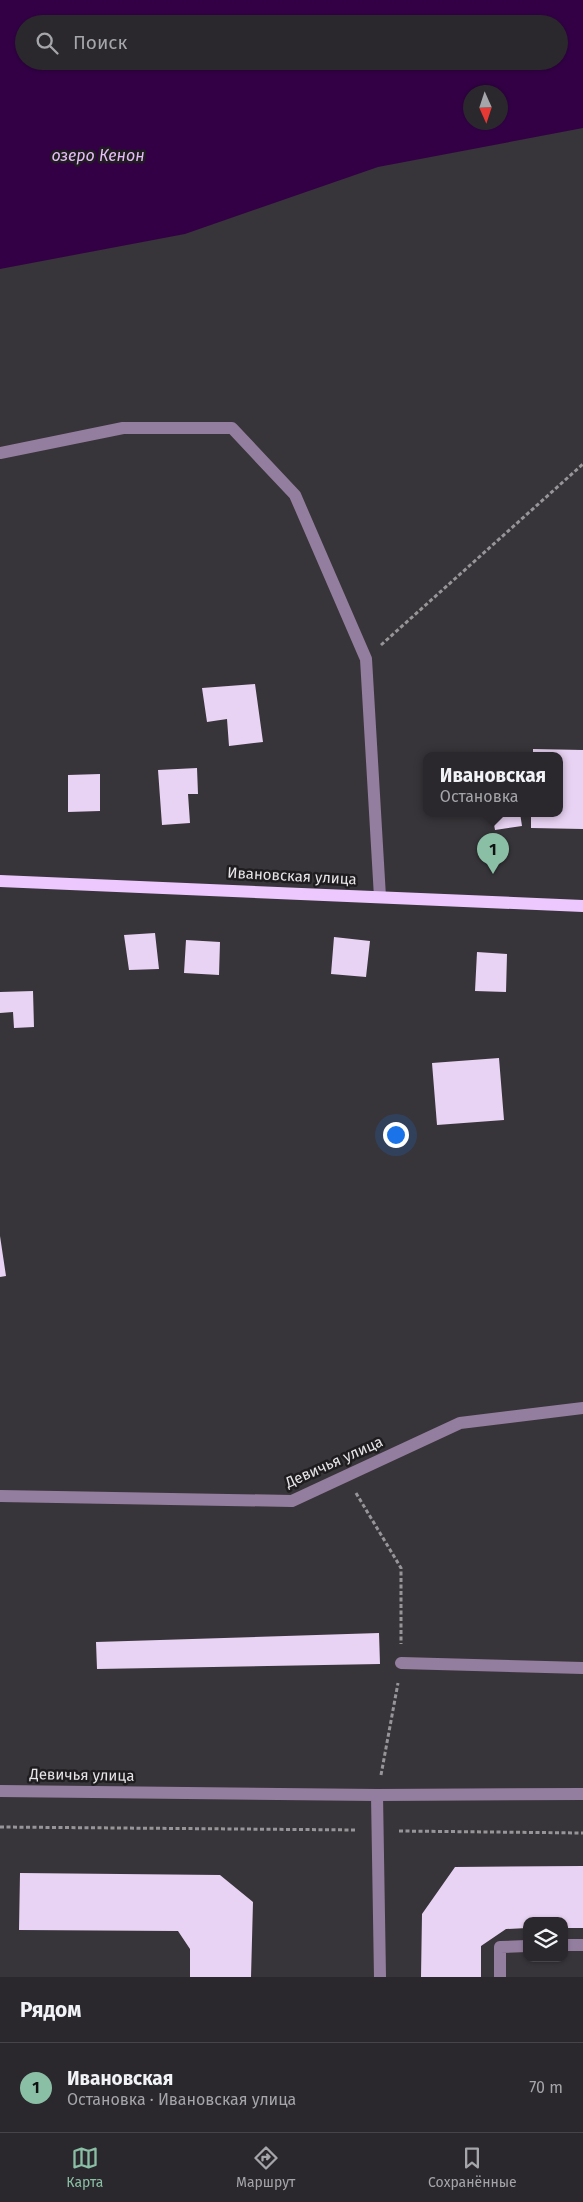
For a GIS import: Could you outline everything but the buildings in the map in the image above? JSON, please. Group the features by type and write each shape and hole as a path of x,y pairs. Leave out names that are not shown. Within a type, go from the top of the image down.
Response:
{"main road":[{"name":"Ивановская улица","path":"0,881 583,906"}],"street":[{"path":"0,453 123,428 232,428 295,495 366,659 380,896"},
{"name":"Девичья улица","path":"0,1496 292,1501 460,1423 583,1408"},
{"path":"401,1663 583,1668"},
{"name":"Девичья улица","path":"0,1791 378,1795 583,1794"},
{"path":"378,1795 380,1977"},
{"path":"568,1945 583,1945"},
{"path":"500,1977 500,1947 523,1946"}],"path":[{"path":"366,659 583,464"},
{"path":"345,1476 401,1568 401,1663 378,1795"},
{"path":"0,1827 583,1833"}],"water":[{"name":"озеро Кенон","path":"0,0 583,0 583,128 378,167 185,234 0,269"}],"place":[{"name":"Ивановская","path":"493,874"}]}
